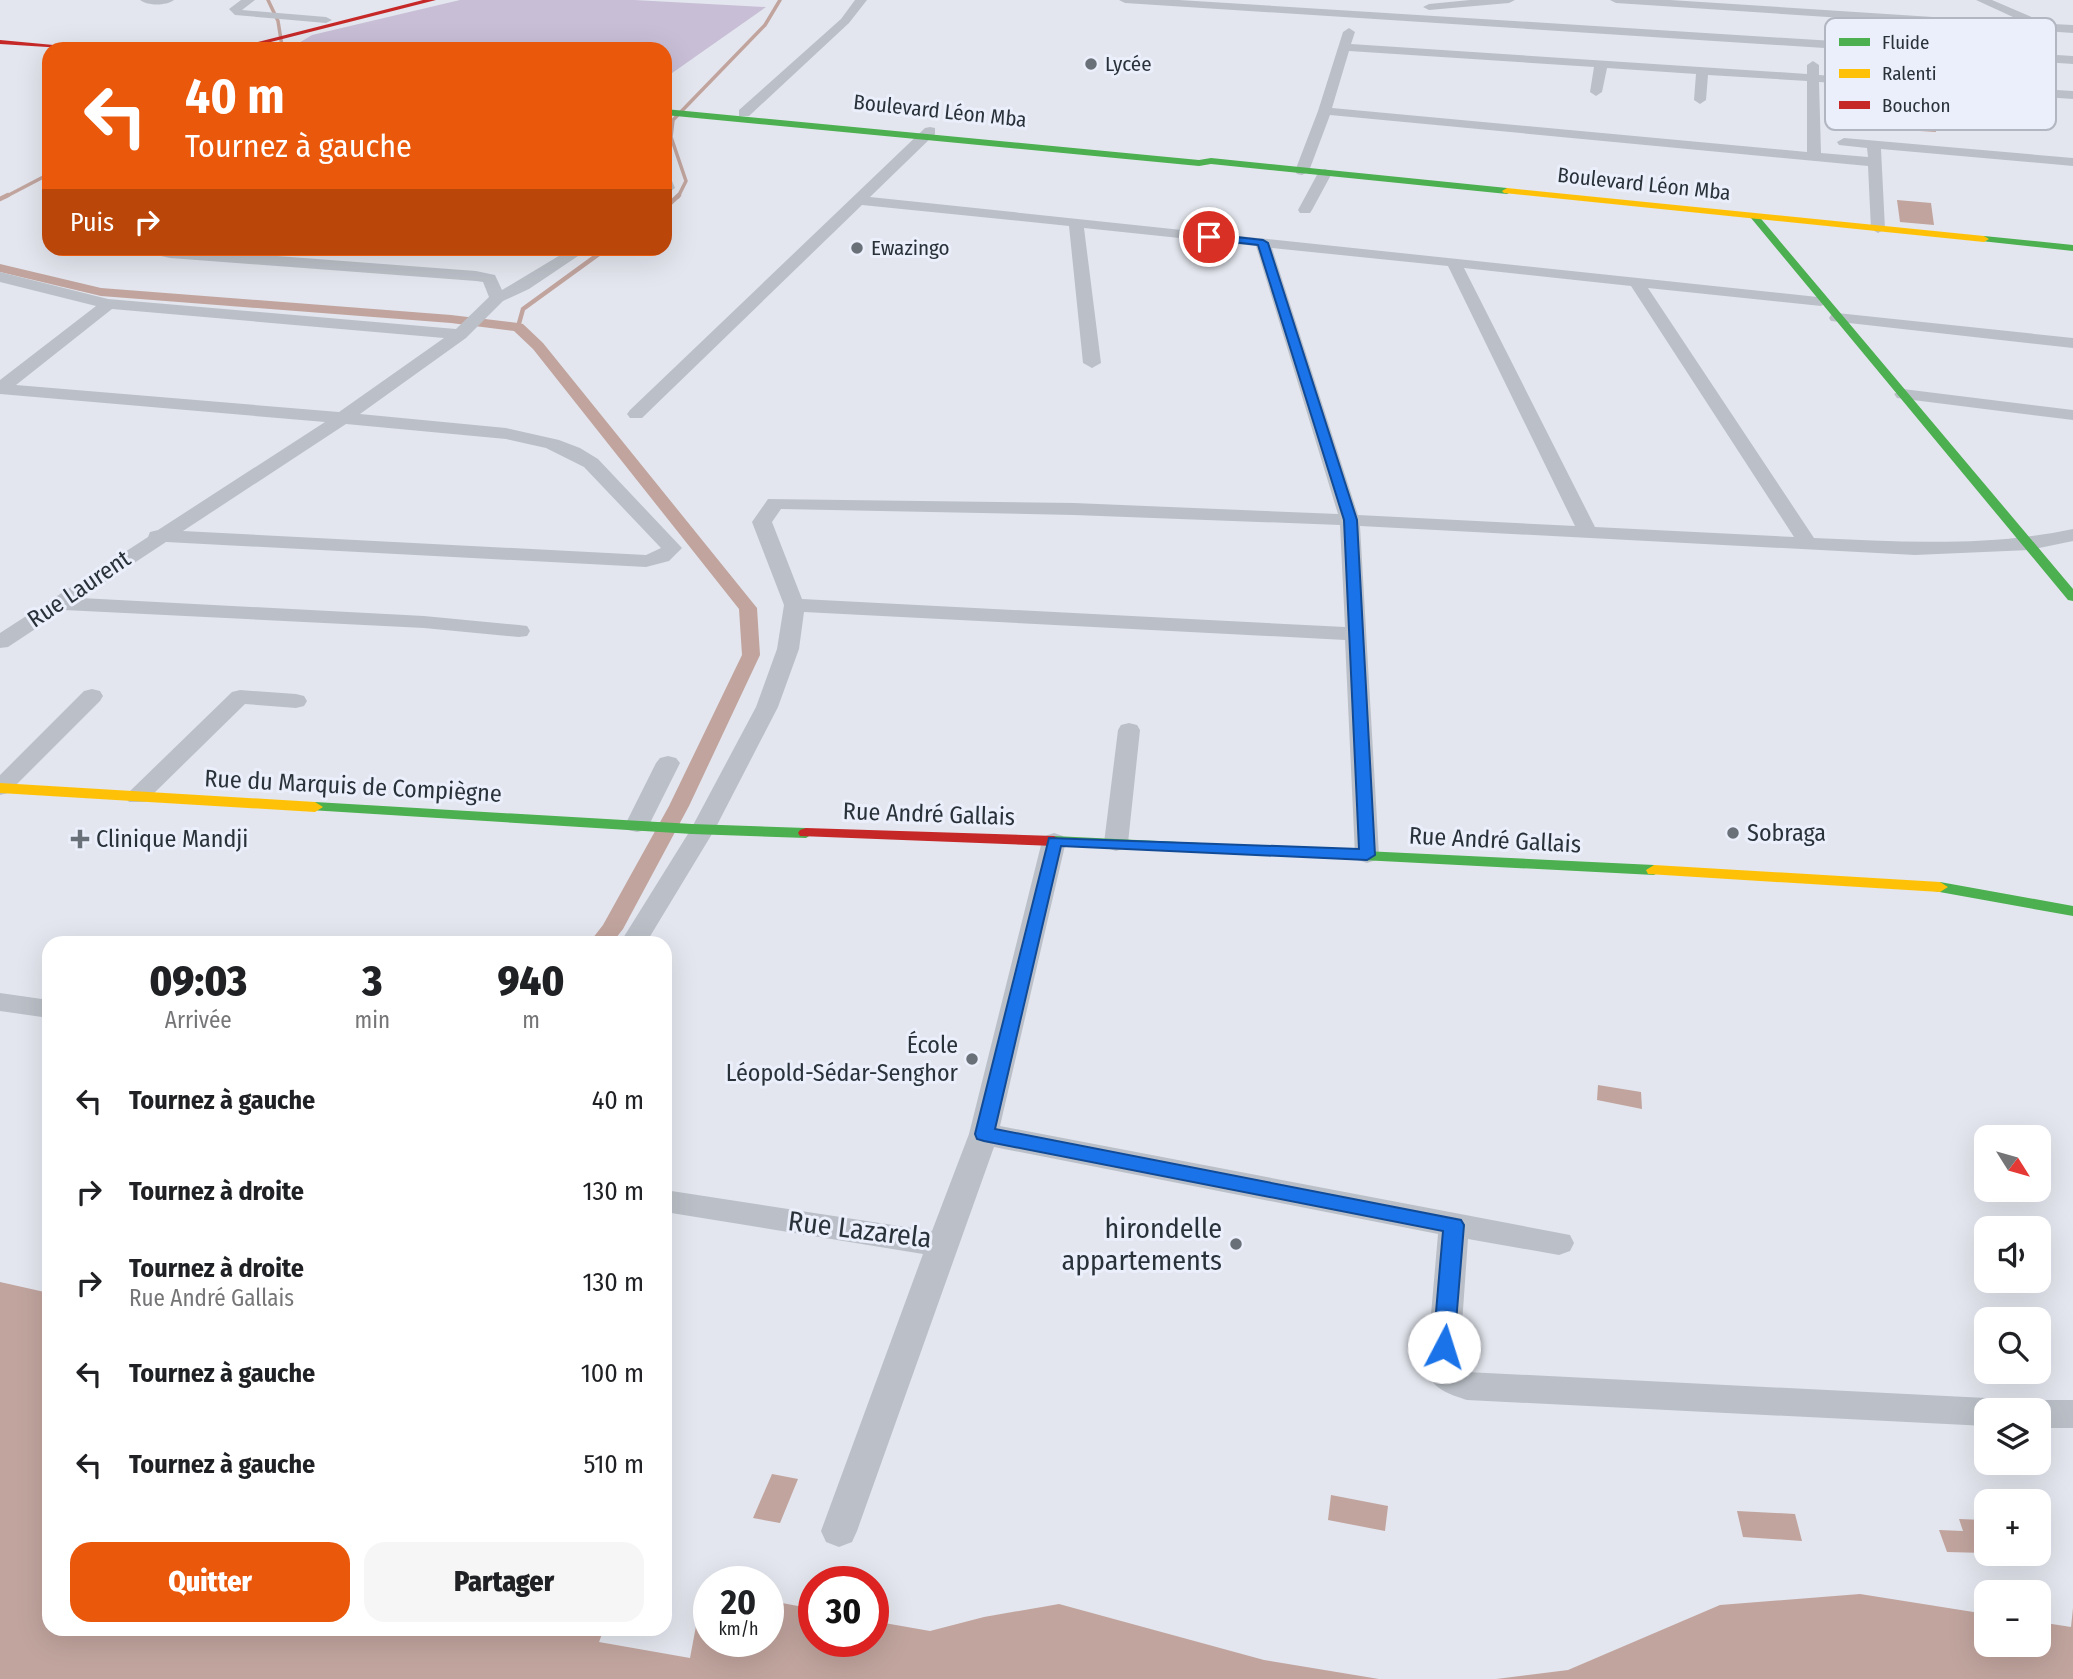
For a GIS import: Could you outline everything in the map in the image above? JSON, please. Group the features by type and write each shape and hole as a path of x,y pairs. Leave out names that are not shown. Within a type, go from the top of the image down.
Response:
{"street":[{"path":"146,0 168,0"},
{"path":"249,0 235,9 239,13 268,15 281,31"},
{"path":"241,42 333,15 406,0"},
{"path":"281,31 432,0"},
{"path":"744,113 845,21 861,0"},
{"path":"1125,0 1224,3 1360,15 1825,45"},
{"path":"1302,171 1325,111 1344,47 1360,15 1361,0"},
{"path":"1360,15 1509,0"},
{"path":"1616,0 1904,18"},
{"path":"1982,0 2026,18"},
{"path":"1428,7 1436,19"},
{"path":"0,44 42,47"},
{"path":"0,44 42,50"},
{"path":"1810,44 1815,79 1814,155"},
{"path":"1344,47 1825,80"},
{"path":"1596,92 1601,65"},
{"path":"1700,100 1702,71"},
{"name":"Boulevard Léon Mba","path":"672,111 744,113 927,134"},
{"name":"Boulevard Léon Mba","path":"672,111 1202,158 1302,171 2073,248"},
{"path":"1325,111 1873,162"},
{"path":"636,414 927,134"},
{"path":"1815,139 2073,162"},
{"path":"1874,145 1878,229"},
{"path":"1305,210 1325,173"},
{"path":"859,200 1821,301"},
{"path":"1754,216 1821,301 1903,394 2073,597"},
{"path":"1076,223 1092,363"},
{"path":"1263,243 1350,520 1367,855"},
{"path":"209,256 530,281"},
{"path":"260,260 264,256"},
{"name":"Rue Laurent","path":"0,642 158,536 343,418 463,331 497,298 570,256"},
{"path":"1454,263 1587,530"},
{"path":"0,277 108,304 463,331"},
{"path":"489,278 497,298"},
{"path":"1637,283 1807,542"},
{"path":"0,389 108,304"},
{"path":"1837,317 2073,343"},
{"path":"0,389 343,418 535,439 577,452 591,463 672,548 662,556 646,561 158,536"},
{"path":"1903,394 2073,415"},
{"path":"637,936 767,707 788,649 794,605 762,522 775,503 1074,509 1350,520 1587,530 1914,549 2030,544 2073,535"},
{"path":"58,603 424,622 519,631"},
{"path":"794,605 1354,634"},
{"path":"0,788 92,696"},
{"path":"137,797 240,697 296,701"},
{"path":"1116,843 1129,730"},
{"path":"643,825 668,763"},
{"name":"Rue du Marquis de Compiègne","path":"0,788 697,829"},
{"name":"Rue André Gallais","path":"697,829 1116,843 1918,884 1980,892 2073,911"},
{"name":"Rue Lazarela","path":"672,1201 942,1245 984,1134 1054,841"},
{"path":"0,1002 42,1008"},
{"path":"984,1134 1559,1243"},
{"path":"1454,1225 1441,1372 1467,1386 1974,1411"},
{"path":"839,1531 942,1245"},
{"path":"2051,1414 2073,1414"}],"shaded area":[{"path":"460,0 634,0 766,7 672,73 672,42 300,42 312,35"},
{"path":"1904,130 1936,130 1936,132"},
{"path":"1897,200 1931,203 1934,225 1900,222"},
{"path":"1598,1085 1641,1092 1642,1109 1597,1100"},
{"path":"0,1282 42,1291 42,1636 601,1636 599,1642 690,1658 693,1642 693,1657 784,1657 784,1603 798,1606 798,1657 889,1657 889,1624 930,1631 984,1617 1059,1604 1264,1660 1379,1679 0,1679"},
{"path":"772,1474 798,1479 780,1523 753,1518"},
{"path":"1331,1495 1388,1506 1385,1531 1328,1520"},
{"path":"1737,1511 1795,1514 1802,1541 1743,1537"},
{"path":"1959,1519 1974,1520 1974,1553 1947,1552 1939,1530 1963,1531"},
{"path":"1860,1594 1974,1612 1974,1657 2051,1657 2051,1624 2071,1627 2073,1608 2073,1679 1496,1679 1568,1670 1720,1605"}],"waterway":[{"path":"268,0 278,21 281,42"},
{"path":"672,128 673,120 765,25 780,0"},
{"path":"672,140 686,181 679,195"},
{"path":"5,197 42,178"},
{"path":"0,199 8,195"},
{"path":"672,202 679,195"},
{"path":"518,327 523,309 596,256"},
{"path":"0,268 101,292 451,319 518,327 538,346 748,608 751,655 679,806 606,936"}],"traffic: fast":[{"path":"672,113 1199,163 1211,161 1507,191"},
{"path":"1754,216 2073,597"},
{"path":"1984,239 2073,248"},
{"path":"315,807 806,833"},
{"path":"1054,841 1654,870"},
{"path":"1940,887 2073,911"}],"traffic: slow":[{"path":"1507,191 1984,239"},
{"path":"0,788 315,807"},
{"path":"1654,870 1940,887"}],"traffic: jam":[{"path":"262,42 432,0"},
{"path":"0,42 42,46"},
{"path":"806,833 1054,841"}],"place":[{"name":"Lycée","path":"1091,64"},
{"name":"Ewazingo","path":"857,248"},
{"name":"Sobraga","path":"1733,833"},
{"name":"Clinique Mandji","path":"80,839"},
{"name":"École Léopold-Sédar-Senghor","path":"972,1059"},
{"name":"hirondelle appartements","path":"1236,1244"}],"route":[{"path":"1209,237 1263,243 1350,520 1367,855 1054,841 984,1134 1454,1225 1444,1347"}]}
